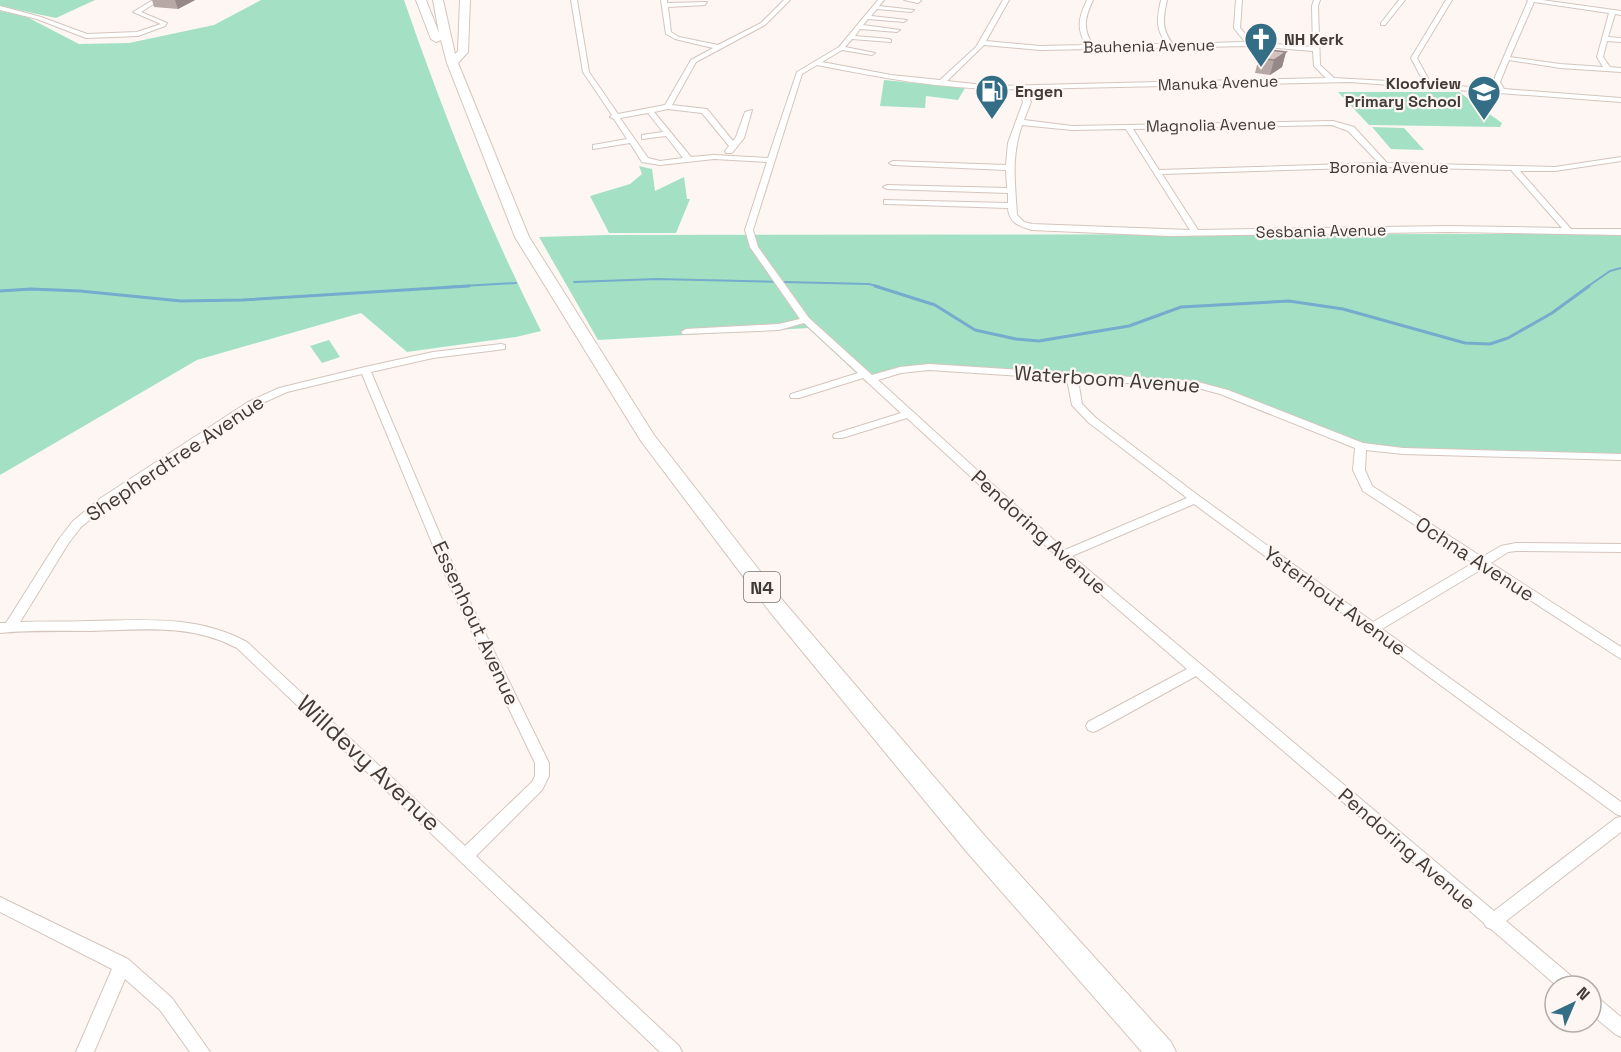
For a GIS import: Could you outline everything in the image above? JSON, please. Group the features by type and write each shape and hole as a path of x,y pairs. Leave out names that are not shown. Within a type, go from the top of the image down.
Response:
{"highway":[{"path":"420,0 445,57 452,63 463,51 465,0"},
{"name":"N4","path":"438,0 452,63 522,237 647,437 777,607 975,843 1161,1052"}],"street":[{"path":"0,8 39,18 86,36 117,36 148,32 163,25 164,23 136,12 157,0"},
{"path":"574,0 586,72 614,117 645,160 651,162 726,157 770,160"},
{"path":"669,107 691,63 763,24 787,0"},
{"path":"907,0 918,1"},
{"path":"941,82 982,43 1006,0"},
{"path":"1090,0 1080,26 1090,46"},
{"path":"1164,0 1159,26 1160,32 1171,45"},
{"path":"1239,0 1237,28 1250,44"},
{"path":"1317,0 1315,6 1317,66 1332,80"},
{"path":"1383,24 1402,0"},
{"path":"1428,85 1414,58 1449,0"},
{"path":"1501,90 1497,82 1498,77 1531,0 1621,13"},
{"path":"705,3 664,3 668,33 677,38 717,47"},
{"path":"870,13 911,10"},
{"path":"1608,69 1600,57 1612,12"},
{"path":"870,13 904,20"},
{"path":"870,13 897,30"},
{"name":"Pendoring Avenue","path":"870,13 841,48 799,73 749,230 750,238 806,320 1064,555 1555,974"},
{"path":"850,37 889,40"},
{"path":"1606,39 1621,40"},
{"name":"Bauhenia Avenue","path":"982,43 1025,47 1250,44 1315,49"},
{"path":"841,48 872,53"},
{"path":"1507,58 1560,66 1621,70"},
{"name":"Manuka Avenue","path":"815,63 891,77 992,88 1332,80 1621,100"},
{"path":"887,202 1012,206 1010,168 1012,143 1027,102 1027,96 1021,88"},
{"path":"614,117 669,107 704,111 732,145"},
{"path":"650,111 688,159"},
{"path":"726,157 732,145 740,138 749,112"},
{"name":"Magnolia Avenue","path":"1020,122 1072,128 1333,123 1351,129 1385,165"},
{"path":"1128,127 1196,233"},
{"path":"645,137 668,134"},
{"path":"596,147 631,141"},
{"name":"Boronia Avenue","path":"1156,172 1385,165 1556,169 1621,159"},
{"path":"893,163 1010,168"},
{"path":"1514,169 1568,230"},
{"path":"887,187 1011,191"},
{"name":"Sesbania Avenue","path":"1012,206 1013,216 1021,224 1052,229 1196,233 1371,229 1621,232"},
{"path":"686,332 779,327 806,320"},
{"name":"Shepherdtree Avenue","path":"5,627 77,524 105,501 227,419 265,397 365,370 433,355 501,347"},
{"name":"Waterboom Avenue","path":"795,396 868,377 922,367 1072,376 1208,387 1361,446 1403,451 1621,457"},
{"name":"Essenhout Avenue","path":"365,370 455,584 542,764 542,776 537,786 466,855"},
{"name":"Ysterhout Avenue","path":"1072,376 1080,409 1196,499 1621,810"},
{"path":"838,436 908,414"},
{"name":"Ochna Avenue","path":"1361,446 1359,470 1367,488 1621,654"},
{"path":"1064,555 1196,499"},
{"path":"1374,628 1505,549 1516,547 1621,548"},
{"name":"Willdevy Avenue","path":"5,627 136,623 203,629 231,637 466,855 673,1052"},
{"path":"1093,726 1198,669"},
{"path":"1492,922 1621,823"},
{"path":"0,904 122,965 166,1004 201,1052"},
{"path":"85,1052 122,965"},
{"path":"1603,1013 1621,1028"}],"green space":[{"path":"0,0 95,0 56,18 0,6"},
{"path":"261,0 404,0 467,168 502,250 541,331 516,337 407,352 361,313 197,360 0,475 0,11 25,16 79,44 129,43 214,25"},
{"path":"884,80 965,88 958,100 926,96 925,108 880,106"},
{"path":"1338,92 1459,92 1502,123 1500,127 1369,125"},
{"path":"1372,127 1404,128 1424,150 1391,149"},
{"path":"639,166 652,169 655,191 684,177 687,199 690,199 676,233 609,233 590,196 630,184 642,174"},
{"path":"1621,234 1621,455 1365,449 1202,385 916,368 867,383 808,328 598,340 539,237 606,235"},
{"path":"329,340 340,357 322,363 310,346"}],"building":[{"path":"1261,49 1286,52 1274,60 1259,58"}],"waterway":[{"path":"1587,287 1610,271 1621,268"},
{"path":"574,282 657,279 869,284 880,287"},
{"path":"445,287 516,283"},
{"path":"0,291 31,289 80,291 181,301 242,300 469,286"},
{"path":"875,286 935,305 975,330 1016,339 1039,341 1129,326 1181,307 1289,301 1343,309 1465,343 1490,344 1508,338 1552,313 1589,286"}],"place":[{"name":"NH Kerk","path":"1261,68"},
{"name":"Engen","path":"992,120"},
{"name":"Kloofview Primary School","path":"1484,121"}]}
